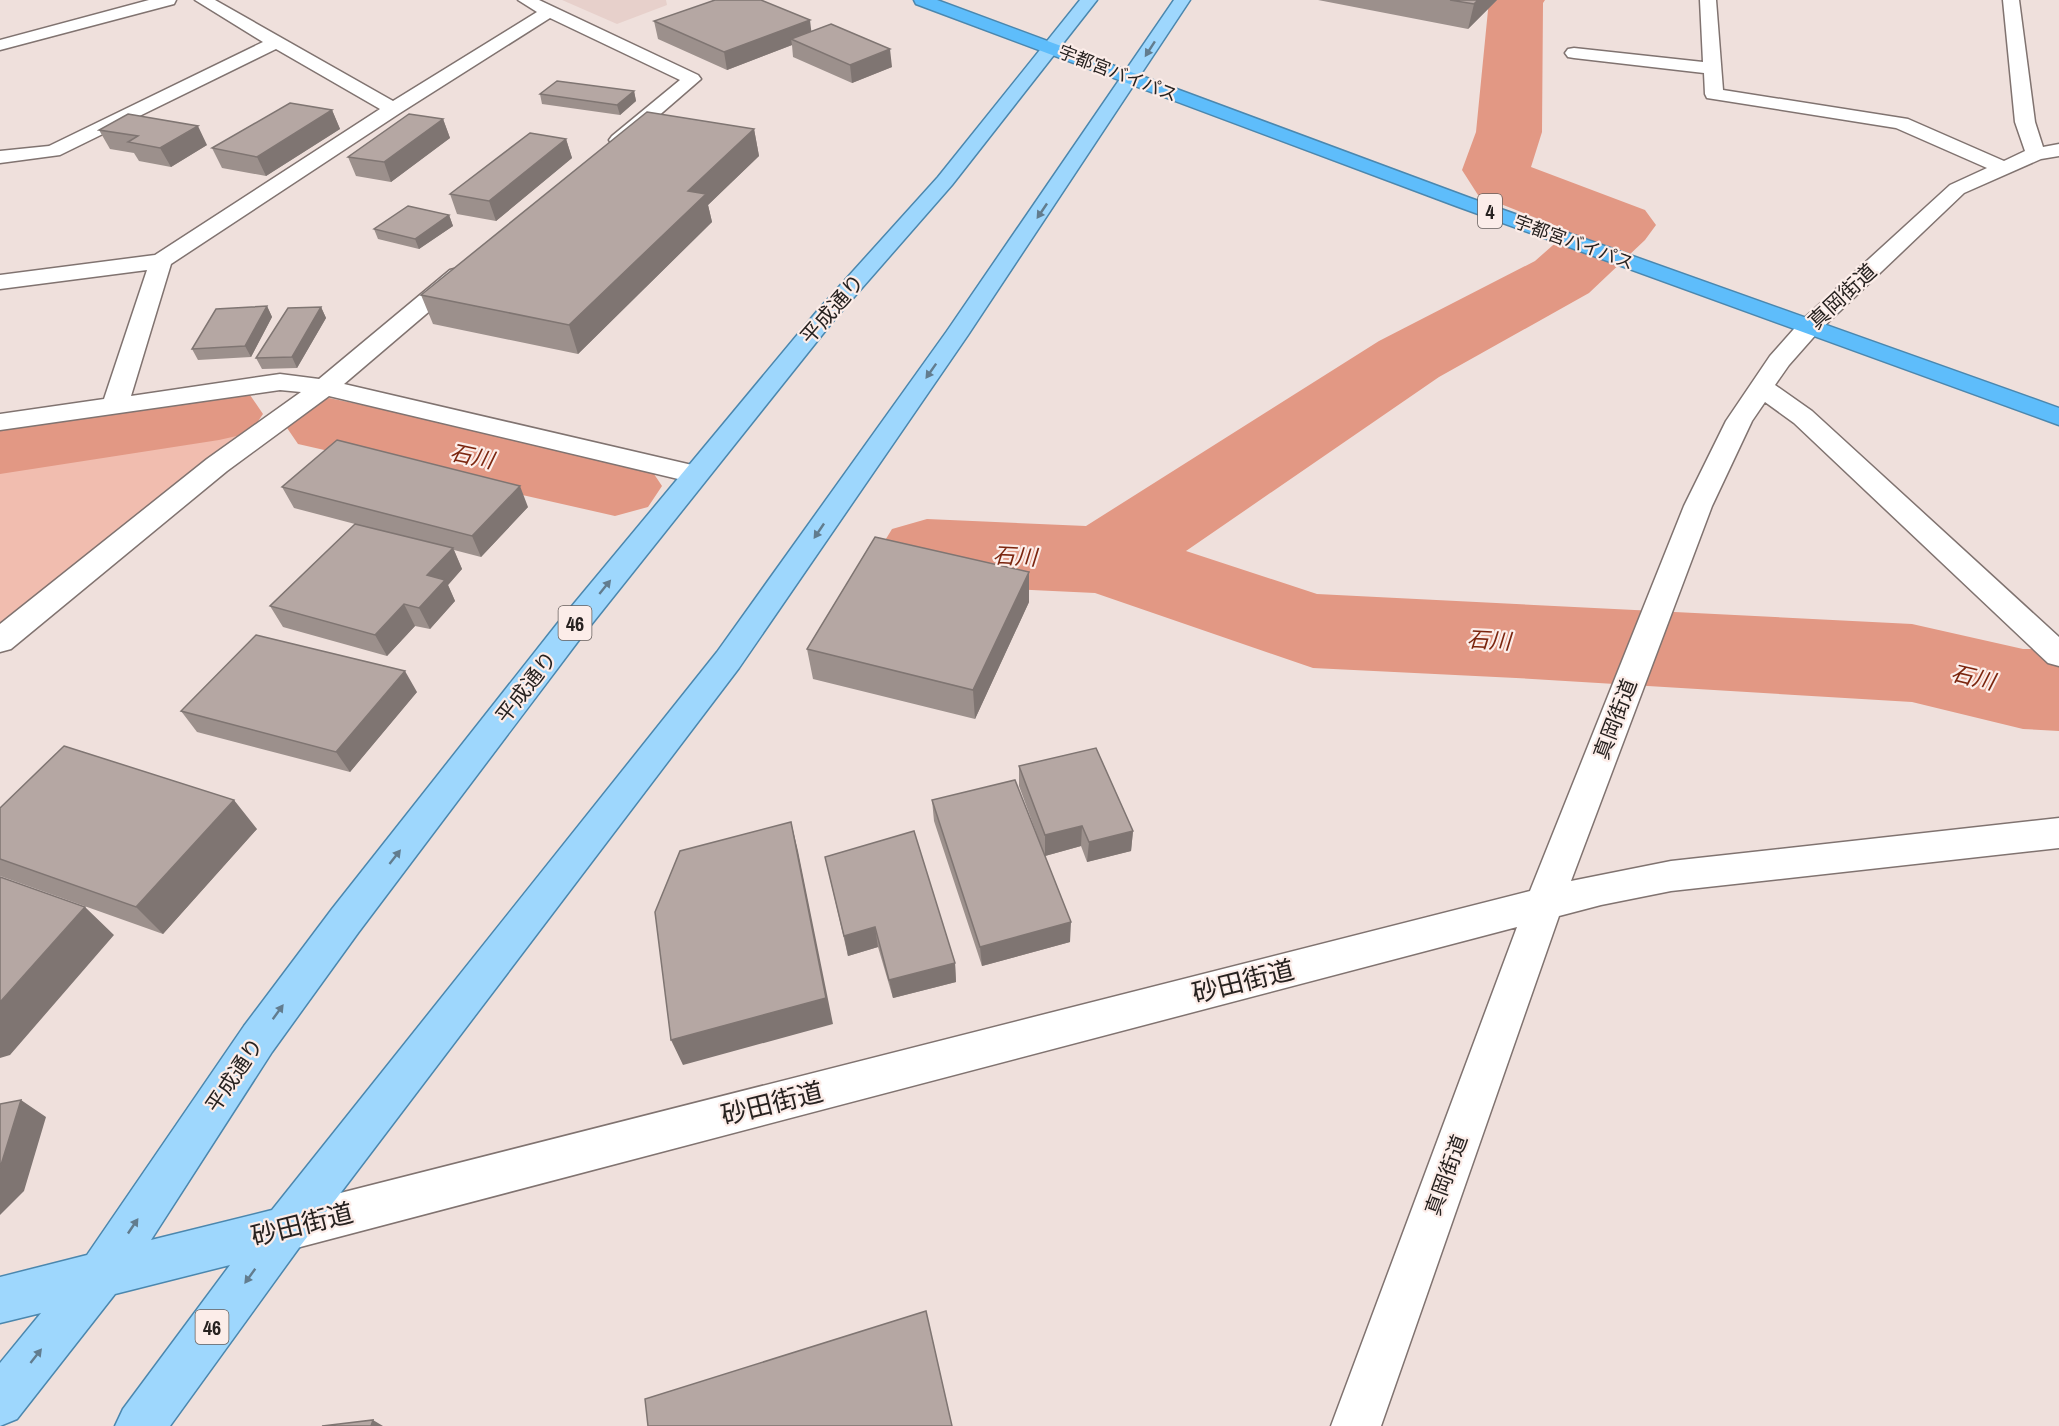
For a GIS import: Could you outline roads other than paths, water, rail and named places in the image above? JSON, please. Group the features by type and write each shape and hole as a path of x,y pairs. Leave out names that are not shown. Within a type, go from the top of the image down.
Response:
{"highway":[{"name":"宇都宮バイパス","path":"922,0 1463,202 2059,417"}],"main road":[{"name":"平成通り","path":"0,1402 101,1275 258,1039 345,921 568,632 826,315 945,181 1089,0"},
{"name":"46","path":"140,1426 285,1228 728,660 956,335 1132,78 1182,0"},
{"name":"砂田街道","path":"0,1300 285,1228"}],"street":[{"path":"0,45 168,0"},
{"path":"203,0 393,109"},
{"path":"526,0 692,79 600,156"},
{"path":"1708,0 1714,94 1900,123 2003,168"},
{"path":"2011,0 2025,122 2048,152"},
{"path":"0,282 161,261 393,109 550,11"},
{"path":"0,157 53,151 277,42"},
{"path":"1574,53 1713,69"},
{"name":"真岡街道","path":"1356,1426 1544,904 1698,506 1739,421 1779,361 1810,326 1957,189 2003,168 2048,152"},
{"path":"115,406 161,261"},
{"path":"0,641 217,465 325,387 472,264"},
{"path":"0,422 280,382 325,387 695,474"},
{"path":"1761,387 1803,417 2059,655"},
{"name":"砂田街道","path":"285,1228 1601,889 1671,876 2059,833"}],"waterway":[{"path":"1104,560 1409,359 1562,277 1619,225 1503,180 1496,170 1509,132 1515,3 1517,0"},
{"name":"石川","path":"0,446 219,414"},
{"name":"石川","path":"329,425 615,486"},
{"name":"石川","path":"927,552 1104,560"},
{"name":"石川","path":"1104,560 1313,631 1516,640 1912,663 2023,689 2059,690"}]}
